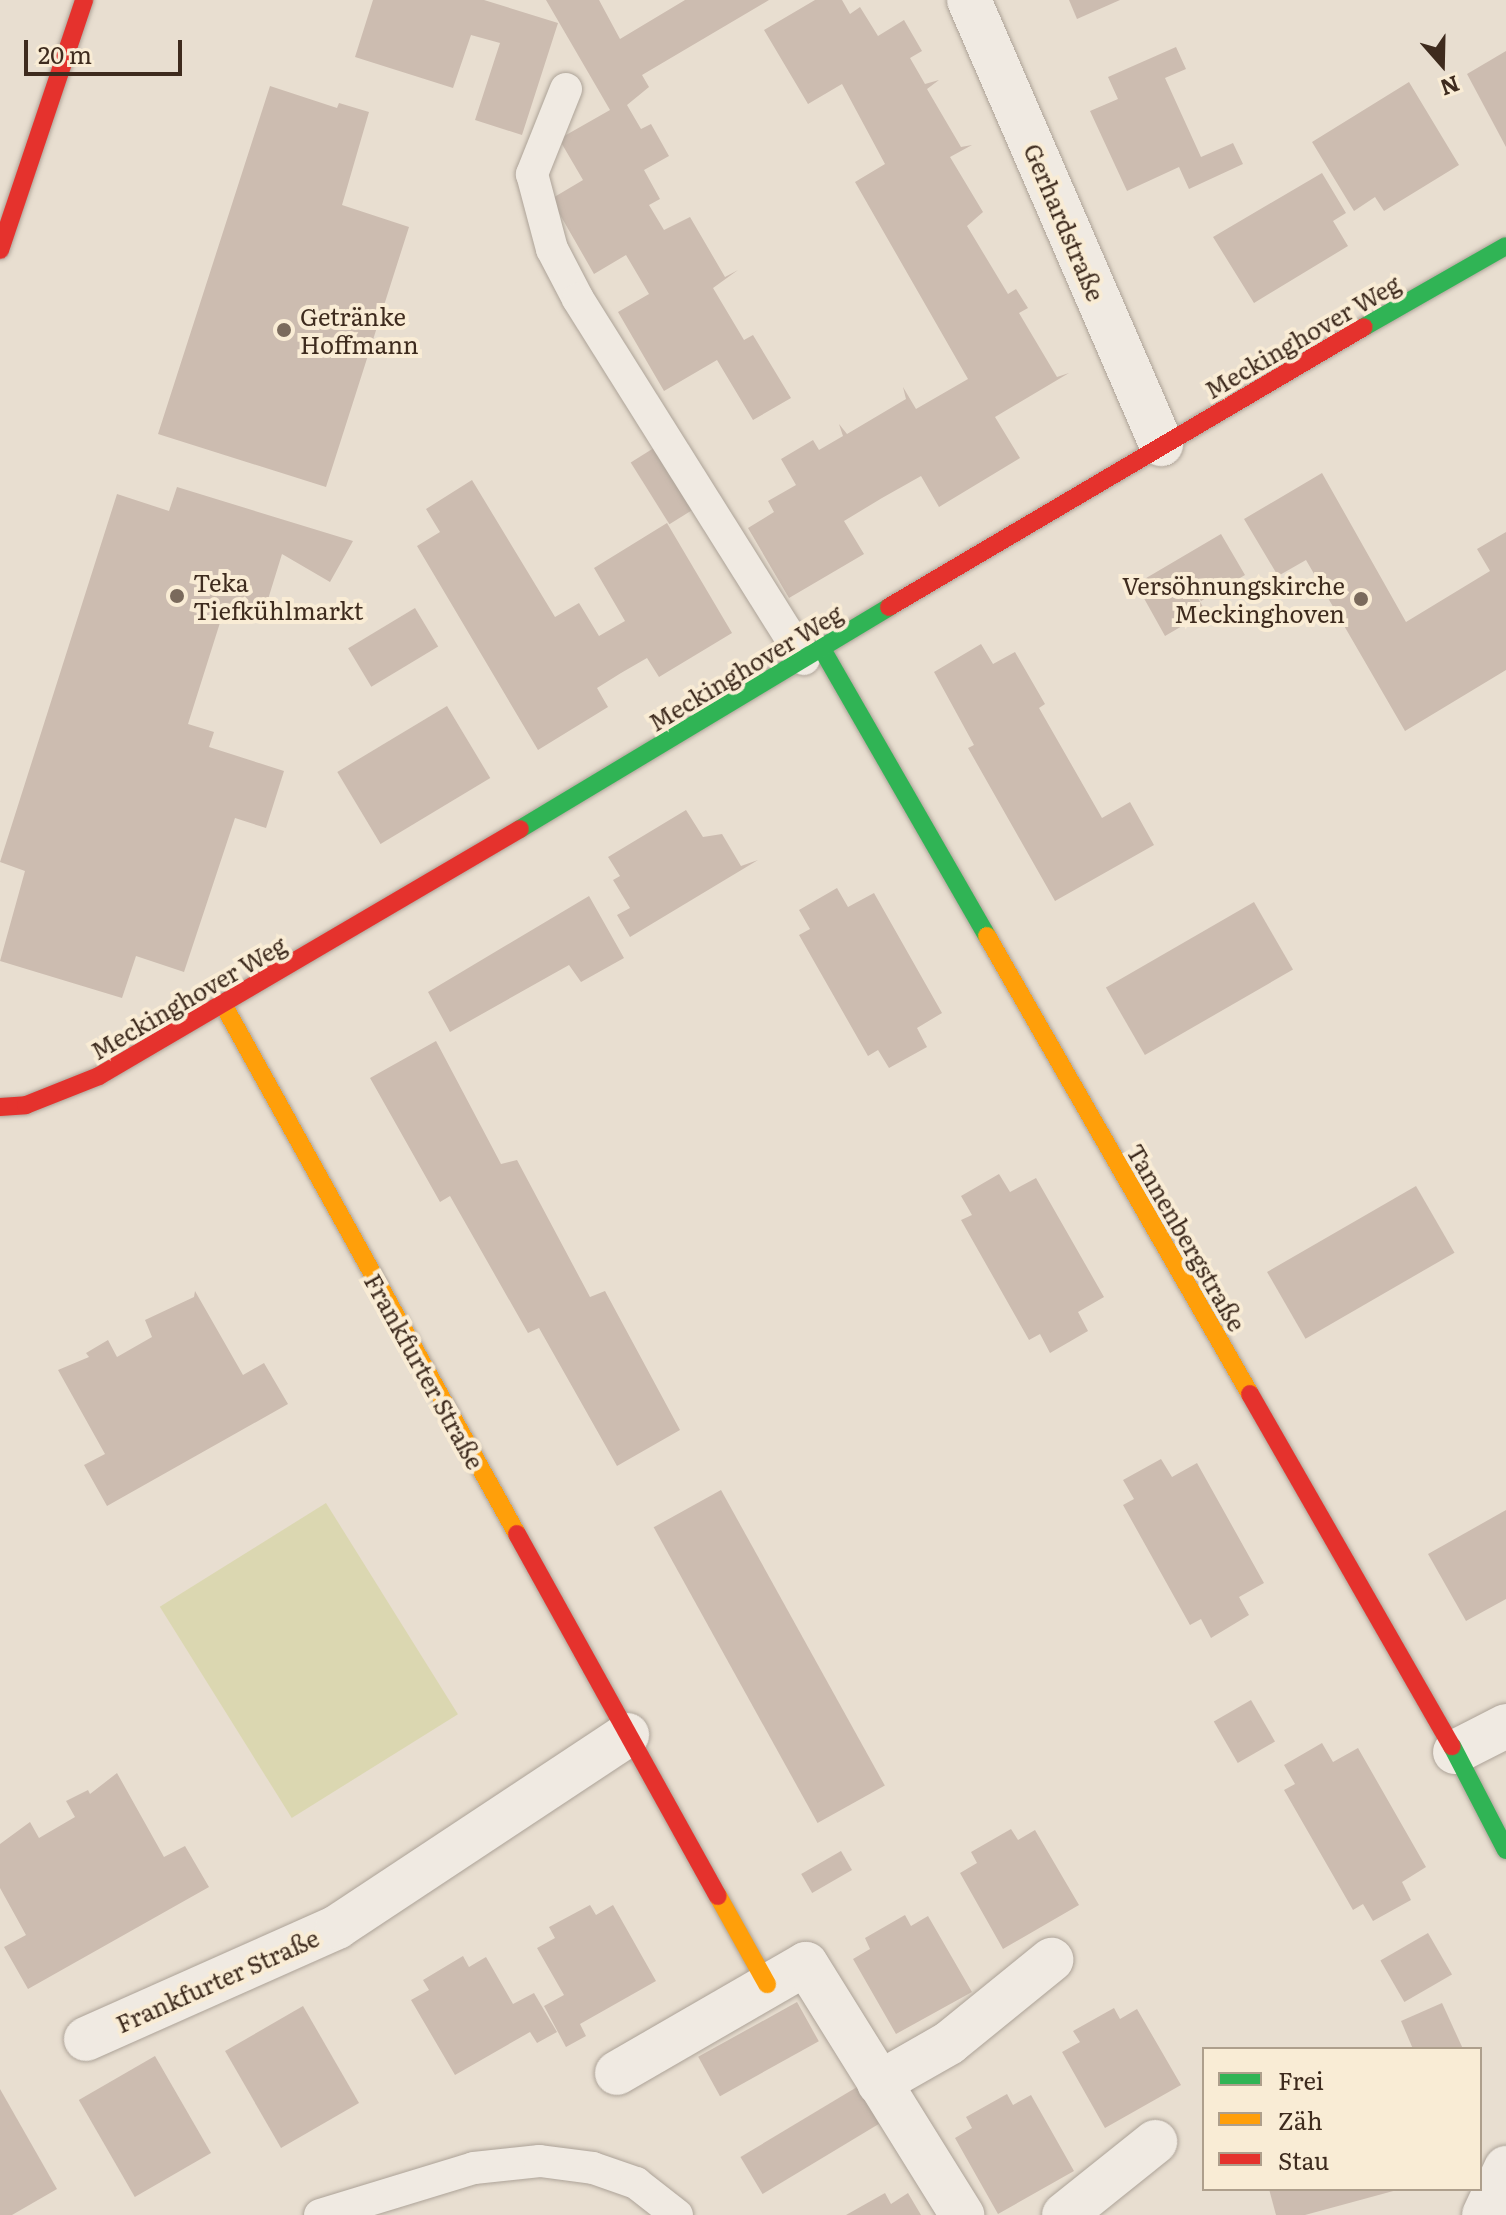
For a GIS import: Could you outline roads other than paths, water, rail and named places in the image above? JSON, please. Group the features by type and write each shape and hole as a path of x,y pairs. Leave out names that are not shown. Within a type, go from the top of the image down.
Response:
{"street":[{"path":"0,250 84,0"},
{"name":"Gerhardstraße","path":"969,0 1161,444"},
{"name":"Meckinghover Weg","path":"0,1107 26,1105 99,1076 224,1006 1161,444 1502,258"},
{"name":"Tannenbergstraße","path":"813,654 1455,1752 1506,1850"},
{"name":"Frankfurter Straße","path":"224,1006 767,1984"},
{"path":"1455,1752 1506,1726"},
{"name":"Frankfurter Straße","path":"86,2039 337,1927 627,1735"},
{"path":"879,2083 949,2043 1051,1960"},
{"path":"617,2073 806,1964 962,2215"},
{"path":"1064,2215 1155,2142"},
{"path":"1484,2215 1506,2168"}],"lane":[{"path":"566,89 532,174 552,249 578,299 813,654"},
{"path":"320,2215 474,2168 540,2161 593,2168 636,2183 677,2215"}],"place":[{"name":"Getränke Hoffmann","path":"284,330"},
{"name":"Teka Tiefkühlmarkt","path":"177,596"},
{"name":"Versöhnungskirche Meckinghoven","path":"1361,599"}]}
